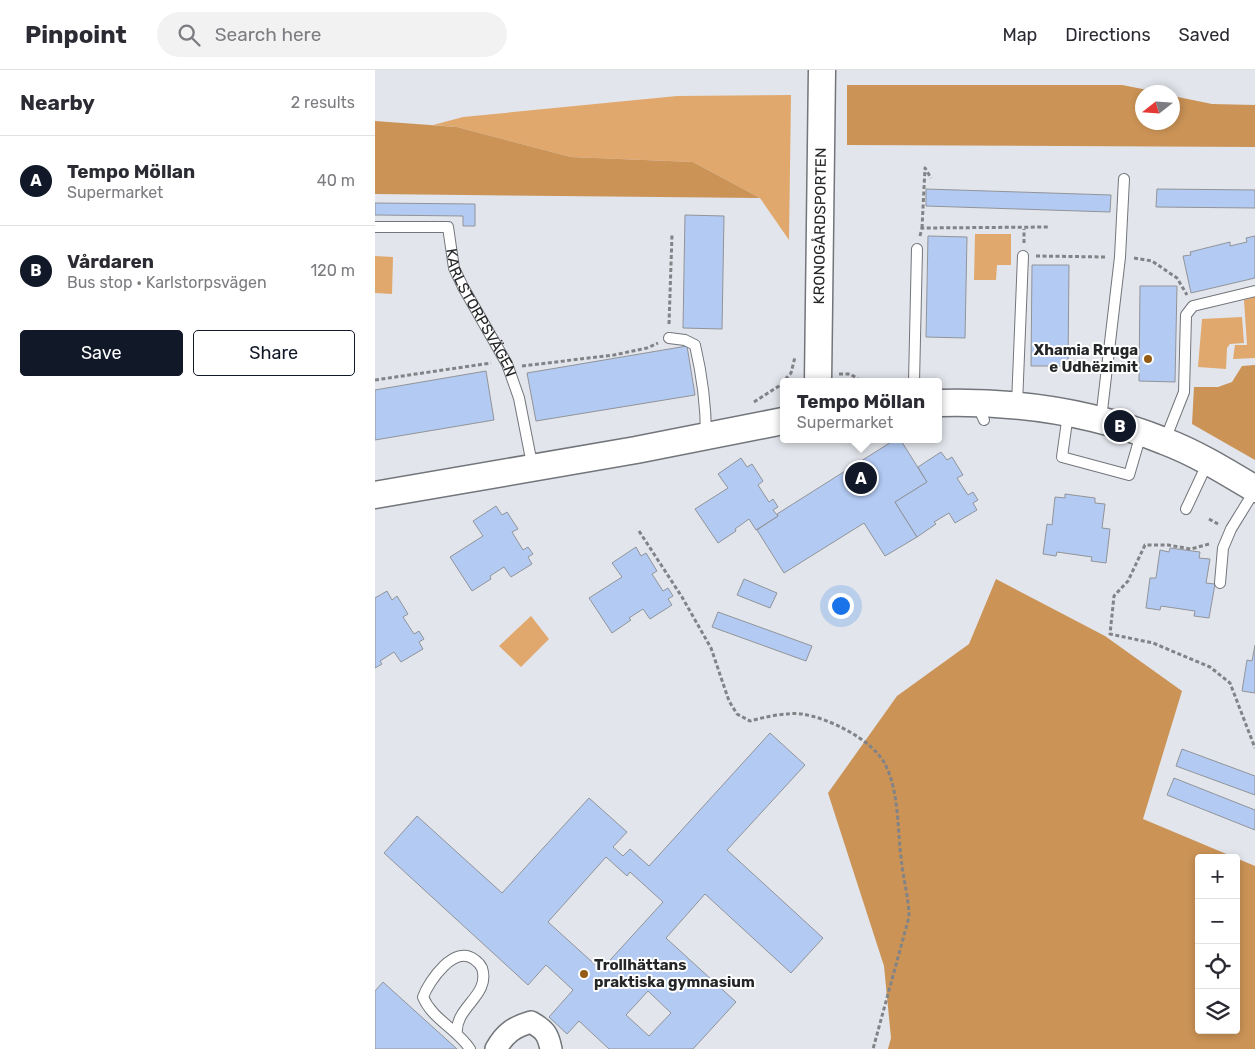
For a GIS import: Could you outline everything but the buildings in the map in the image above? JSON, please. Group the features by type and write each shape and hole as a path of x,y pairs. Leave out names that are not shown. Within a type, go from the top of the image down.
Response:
{"street":[{"name":"KRONOGÅRDSPORTEN","path":"818,378 822,70"},
{"path":"942,404 980,411 1017,405 1101,420 1153,437 1208,461 1255,490"},
{"path":"375,495 535,468 780,422"},
{"path":"497,1049 502,1038 517,1026 531,1022 549,1036 551,1049"}],"lane":[{"path":"1101,420 1120,257 1124,179"},
{"name":"KARLSTORPSVÄGEN","path":"375,226 448,227 454,268 507,364 519,398 530,454 535,468"},
{"path":"914,378 917,249"},
{"path":"1017,405 1023,256"},
{"path":"1068,413 1062,457 1129,475 1185,392 1186,315 1193,306 1255,291"},
{"path":"669,338 685,340 695,345 702,383 706,437"},
{"path":"1185,509 1208,461"},
{"path":"1220,583 1223,548 1231,529 1255,490"},
{"path":"457,1034 456,1025 460,1015 479,992 483,982 483,970 480,964 470,956 462,955 453,958 433,976 423,997 427,1008 465,1041 470,1049"}],"path":[{"path":"917,249 922,228 925,168 931,178"},
{"path":"922,228 1050,227"},
{"path":"375,380 491,363 523,366 614,355 647,348 669,338 671,235"},
{"path":"786,378 791,373 796,352"},
{"path":"750,405 763,399 780,385"},
{"path":"1209,519 1223,526"},
{"path":"639,531 682,597 711,648 729,701 737,714 749,721 763,717 800,713 819,718 842,727 867,744 884,761 892,780 902,865 909,900 909,918 873,1049"},
{"path":"1213,543 1191,549 1168,545 1145,545 1128,581 1114,596 1110,634 1153,643 1210,667 1230,683 1255,748"}],"shaded area":[{"path":"847,85 1122,85 1135,88 1135,130 1180,130 1180,97 1212,104 1255,105 1255,147 847,145"},
{"path":"791,95 789,240 760,198 693,162 571,157 457,127 433,125 463,117 677,96"},
{"path":"375,121 457,127 571,157 693,162 760,198 375,194"},
{"path":"975,234 1011,234 1011,265 997,265 996,280 974,280"},
{"path":"375,256 393,257 392,294 375,293"},
{"path":"1255,297 1255,358 1233,359 1235,345 1247,345 1244,300"},
{"path":"1242,317 1244,343 1230,344 1227,348 1226,369 1198,367 1202,319"},
{"path":"1255,365 1255,460 1192,424 1194,387 1218,387 1232,382 1242,366"},
{"path":"996,579 1105,636 1182,691 1143,819 1226,854 1195,854 1195,1034 1240,1034 1240,860 1255,866 1255,1049 888,1049 891,1038 884,966 828,793 897,696 969,644"},
{"path":"531,616 549,639 521,667 499,646"}],"place":[{"name":"Xhamia Rruga e Udhëzimit","path":"1148,359"},
{"name":"Vårdaren","path":"1120,426"},
{"name":"Tempo Möllan","path":"861,478"},
{"name":"Trollhättans praktiska gymnasium","path":"584,974"}]}
